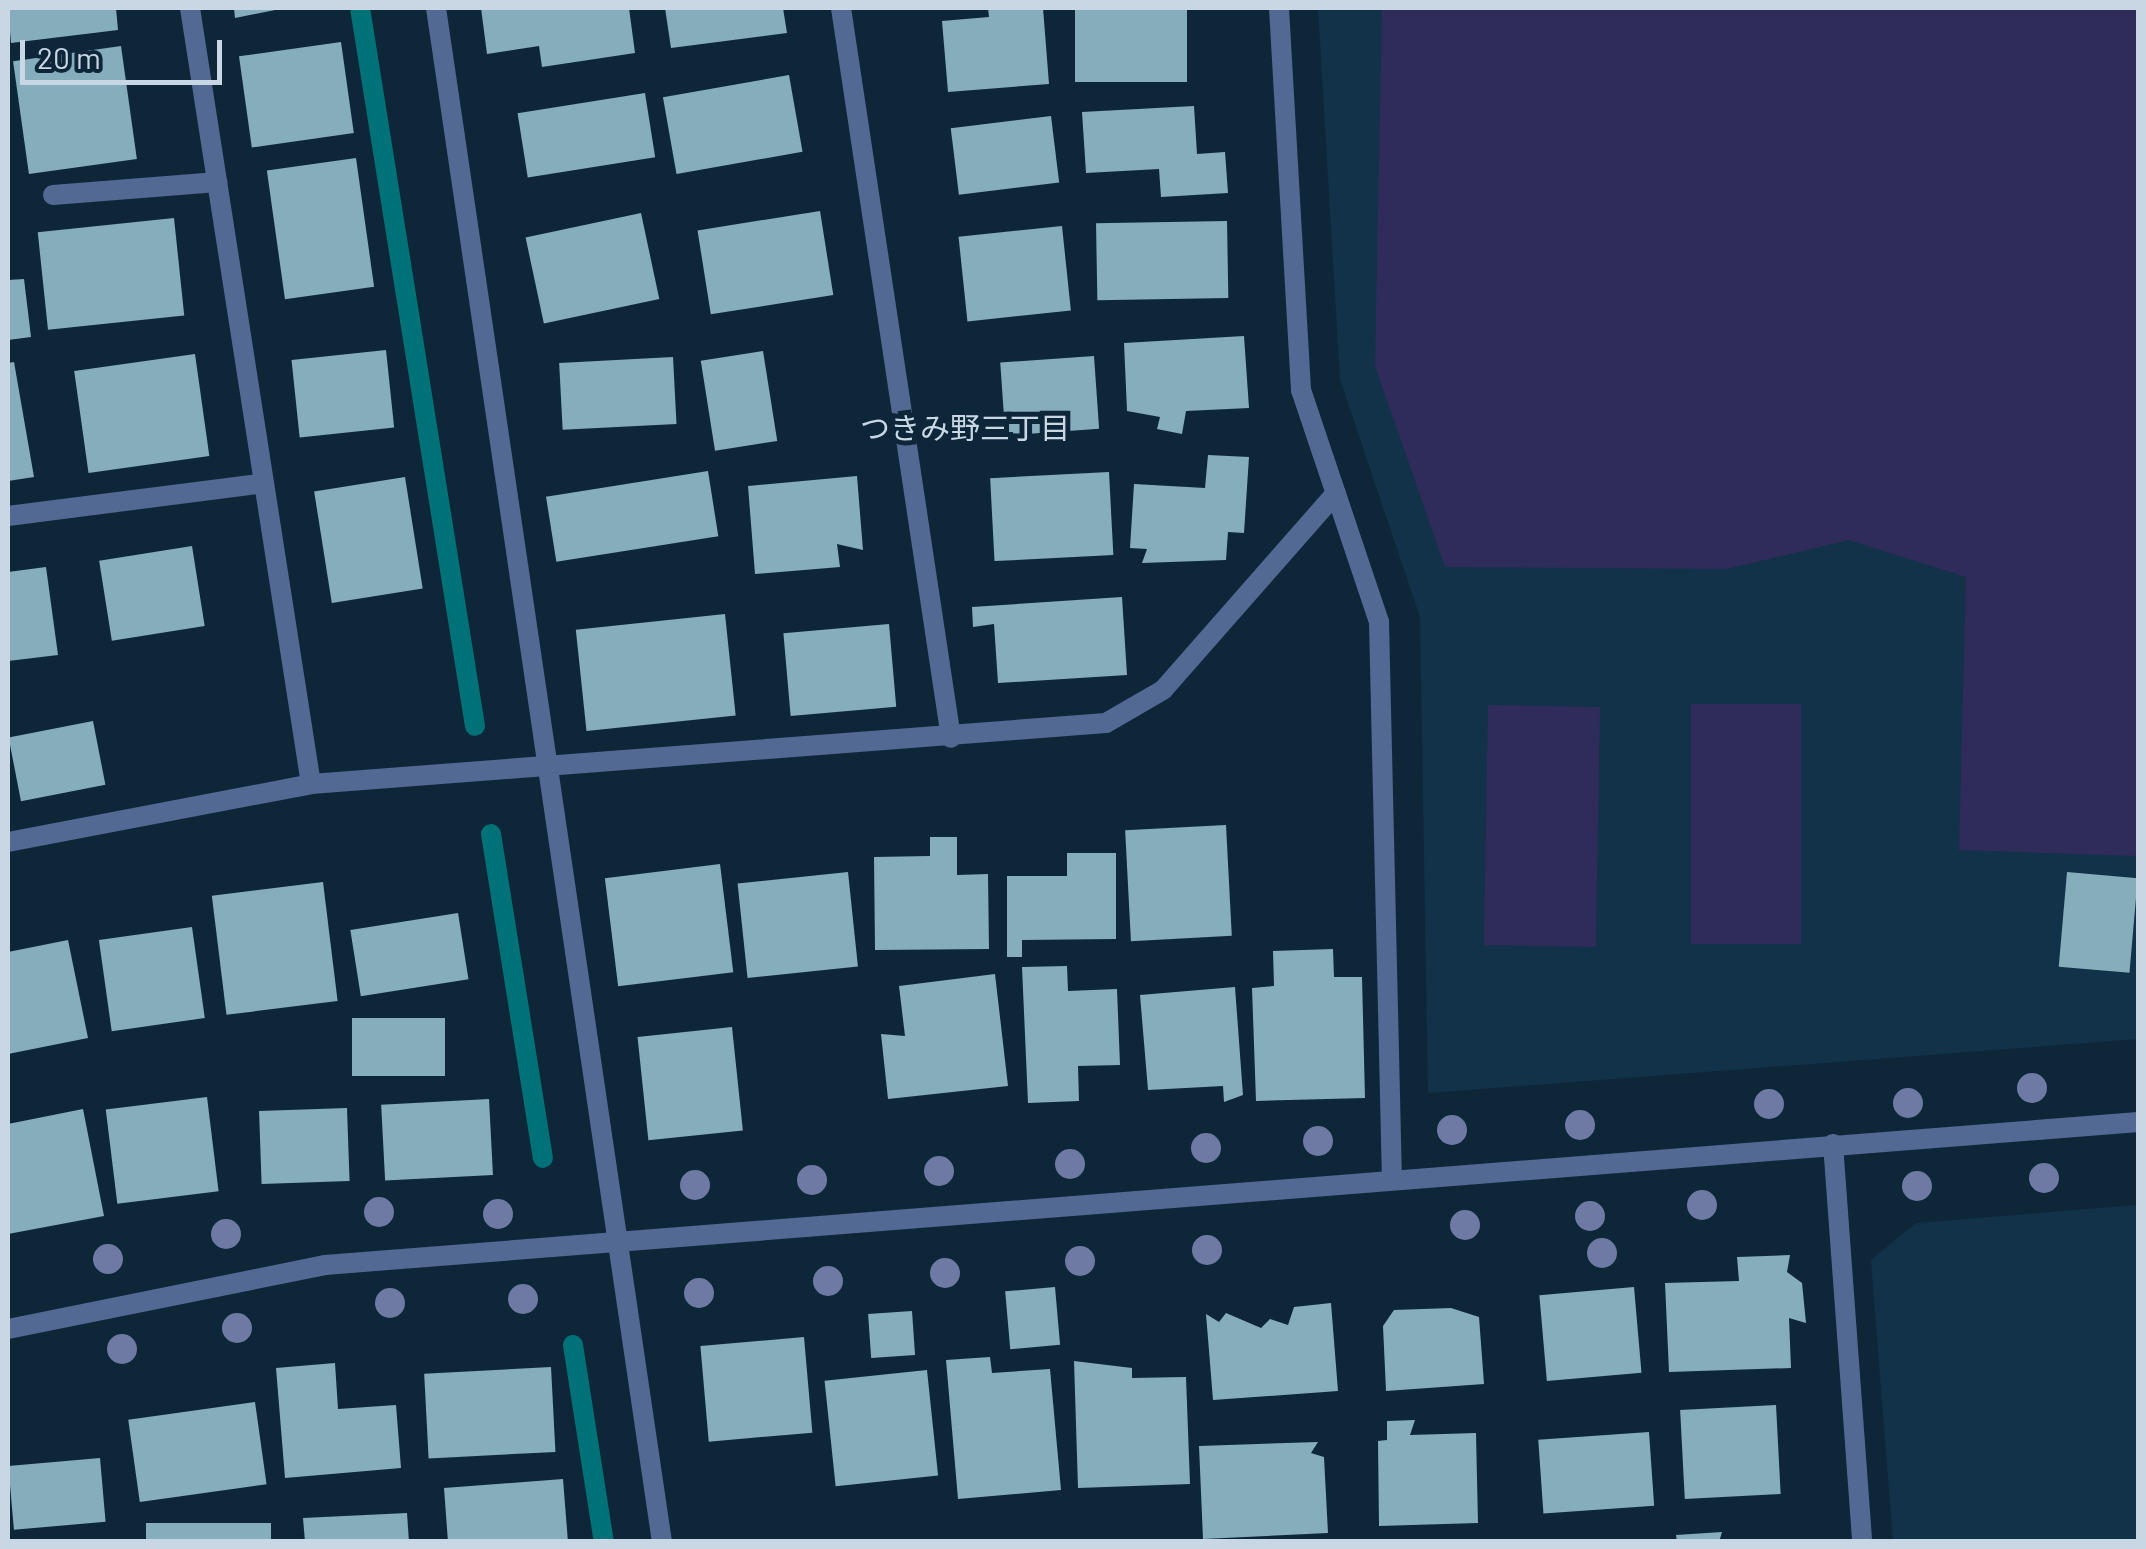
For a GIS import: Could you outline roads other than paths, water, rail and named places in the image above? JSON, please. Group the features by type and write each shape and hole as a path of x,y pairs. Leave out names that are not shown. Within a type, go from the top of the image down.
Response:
{"street":[{"path":"190,8 310,784"},
{"path":"436,8 545,770 662,1542"},
{"path":"841,8 951,738"},
{"path":"1279,8 1301,390 1380,622 1392,1180"},
{"path":"54,196 218,182"},
{"path":"8,516 264,483"},
{"path":"8,842 310,784 545,770 1106,723 1140,707 1336,493"},
{"path":"8,1329 324,1265 615,1237 2138,1122"},
{"path":"1833,1144 1862,1542"}],"waterway":[{"path":"360,8 475,726"},
{"path":"491,834 543,1158"},
{"path":"573,1345 604,1542"}],"district":[{"name":"つきみ野三丁目","path":"965,427"}]}
